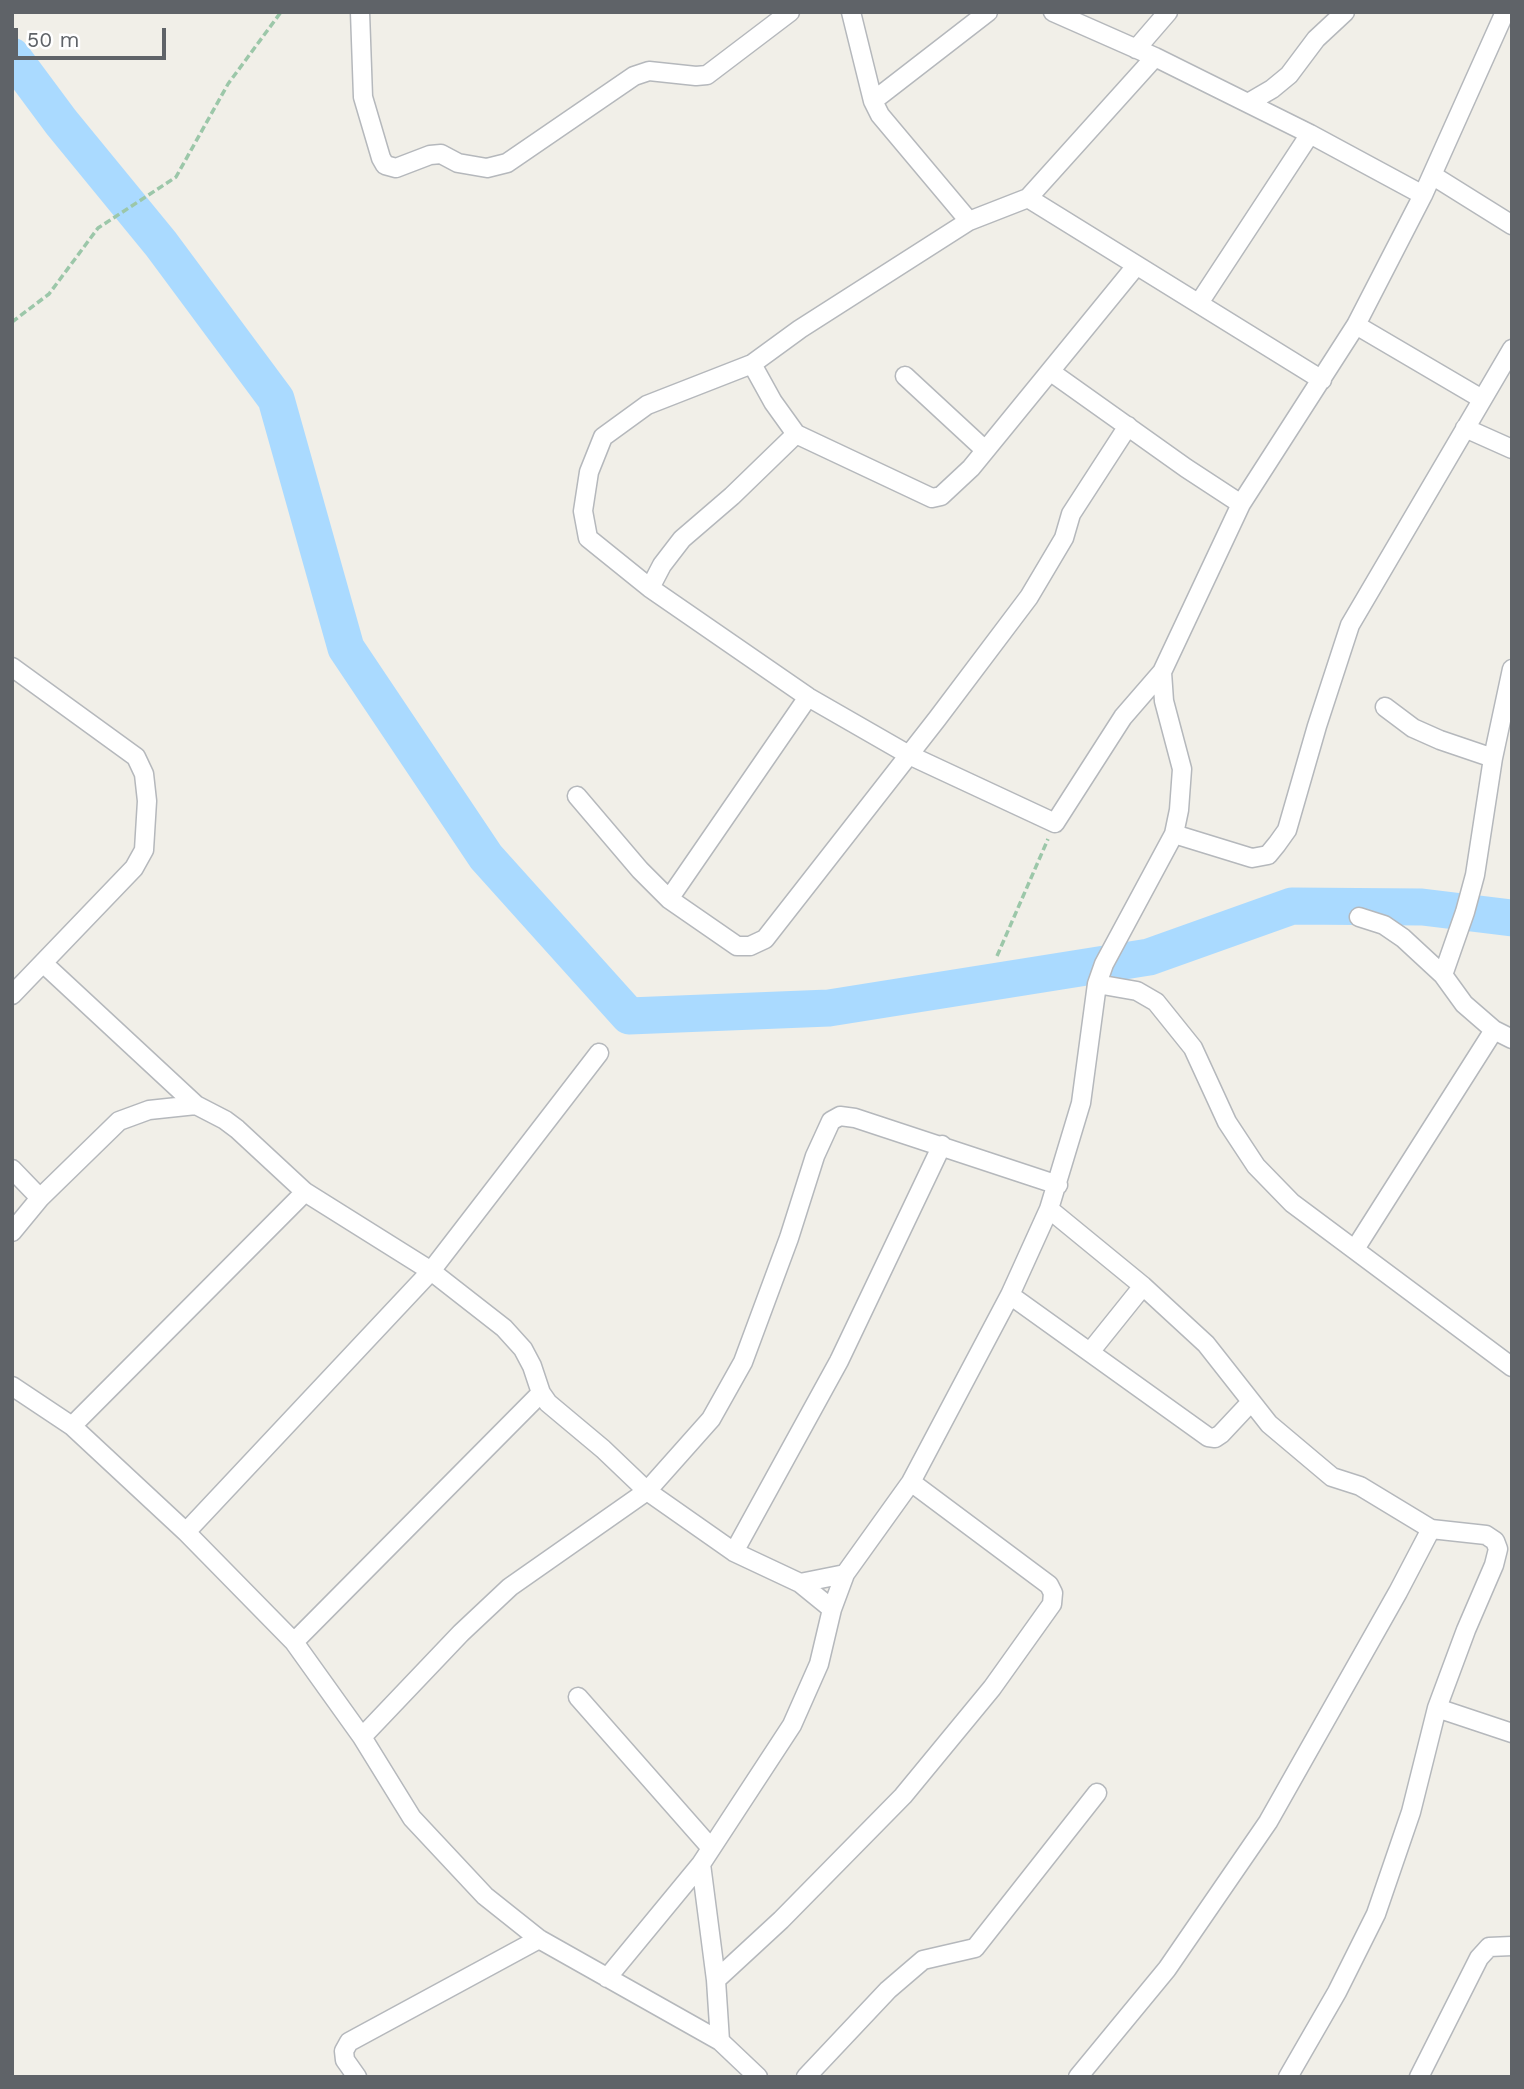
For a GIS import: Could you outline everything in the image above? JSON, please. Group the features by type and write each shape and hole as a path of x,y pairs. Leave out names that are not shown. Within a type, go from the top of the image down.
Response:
{"street":[{"path":"360,12 363,97 380,158 386,165 396,168 441,153 458,163 486,168 507,163 634,76 649,71 707,75 790,12"},
{"path":"851,12 873,101 888,127 969,221"},
{"path":"873,101 988,12"},
{"path":"1053,12 1248,103 1423,195"},
{"path":"1136,49 1168,12"},
{"path":"1248,103 1290,75 1316,39 1345,12"},
{"path":"1154,57 1028,198 969,221 800,328 752,364 647,405 603,437 589,471 583,511 588,538 650,588 808,697 908,755 1055,823 1122,717 1163,672 1241,503 1356,325 1423,195 1505,12"},
{"path":"1199,303 1310,134"},
{"path":"1432,175 1512,225"},
{"path":"1028,198 1322,380"},
{"path":"752,364 773,402 796,434 932,498 941,496 971,468 1136,266"},
{"path":"1356,325 1482,399"},
{"path":"1174,834 1252,858 1268,855 1287,830 1350,625 1512,349"},
{"path":"1051,372 1186,468 1241,503"},
{"path":"905,376 985,450"},
{"path":"577,796 640,870 669,899 737,946 750,946 765,939 1029,597 1064,538 1070,514 1128,426"},
{"path":"1465,428 1512,449"},
{"path":"650,588 662,565 682,539 732,496 796,434"},
{"path":"12,667 136,757 144,774 147,801 144,850 134,868 12,995"},
{"path":"1443,975 1475,875 1493,758 1512,669"},
{"path":"607,1978 701,1864 792,1726 819,1664 832,1609 845,1574 911,1482 1010,1295 1049,1209 1081,1103 1097,984 1104,964 1174,834 1180,810 1182,769 1164,701 1163,672"},
{"path":"669,899 808,697"},
{"path":"1385,707 1413,728 1493,758"},
{"path":"1359,917 1384,925 1393,931 1443,975 1464,1004 1494,1030 1512,1039"},
{"path":"43,963 196,1105 237,1129 305,1192 431,1270 510,1335 523,1349 541,1393 548,1403 603,1449 647,1491 734,1552 800,1583 832,1609"},
{"path":"1097,984 1137,991 1156,1002 1193,1048 1227,1122 1256,1166 1292,1203 1512,1367"},
{"path":"1355,1249 1494,1030"},
{"path":"186,1532 431,1270 599,1053"},
{"path":"12,1232 40,1198 119,1121 149,1110 196,1105"},
{"path":"362,1737 461,1633 510,1587 647,1491 711,1419 743,1362 789,1238 815,1156 831,1121 840,1116 855,1118 1058,1185"},
{"path":"734,1552 839,1361 942,1145"},
{"path":"12,1170 40,1198"},
{"path":"72,1426 305,1192"},
{"path":"1049,1209 1143,1286 1206,1344 1269,1424 1332,1477 1360,1486 1431,1529 1486,1535 1495,1541 1498,1549 1437,1709 1411,1812 1376,1914 1337,1992 1288,2077"},
{"path":"1090,1352 1143,1286"},
{"path":"1010,1295 1208,1437 1221,1434 1251,1402"},
{"path":"12,1386 72,1426 186,1532 294,1642 362,1737 412,1818 485,1896 539,1939 720,2041 758,2077"},
{"path":"294,1642 541,1393"},
{"path":"716,1980 780,1920 903,1796 992,1688 1052,1604 1053,1593 1049,1585 911,1482"},
{"path":"1078,2077 1167,1969 1268,1822 1431,1529"},
{"path":"800,1583 845,1574"},
{"path":"578,1698 711,1849"},
{"path":"1437,1709 1512,1733"},
{"path":"806,2077 888,1990 923,1961 975,1948 1097,1793"},
{"path":"701,1864 716,1980 720,2041"},
{"path":"357,2077 345,2060 344,2051 349,2042 539,1939"},
{"path":"1419,2077 1479,1958 1489,1947 1512,1947"}],"path":[{"path":"12,322 50,294 98,228 176,177 228,84 281,12"},
{"path":"997,956 1055,823"}],"waterway":[{"path":"12,56 61,122 161,244 276,399 346,648 486,857 629,1016 829,1008 1149,957 1292,906 1422,907 1512,918"}]}
